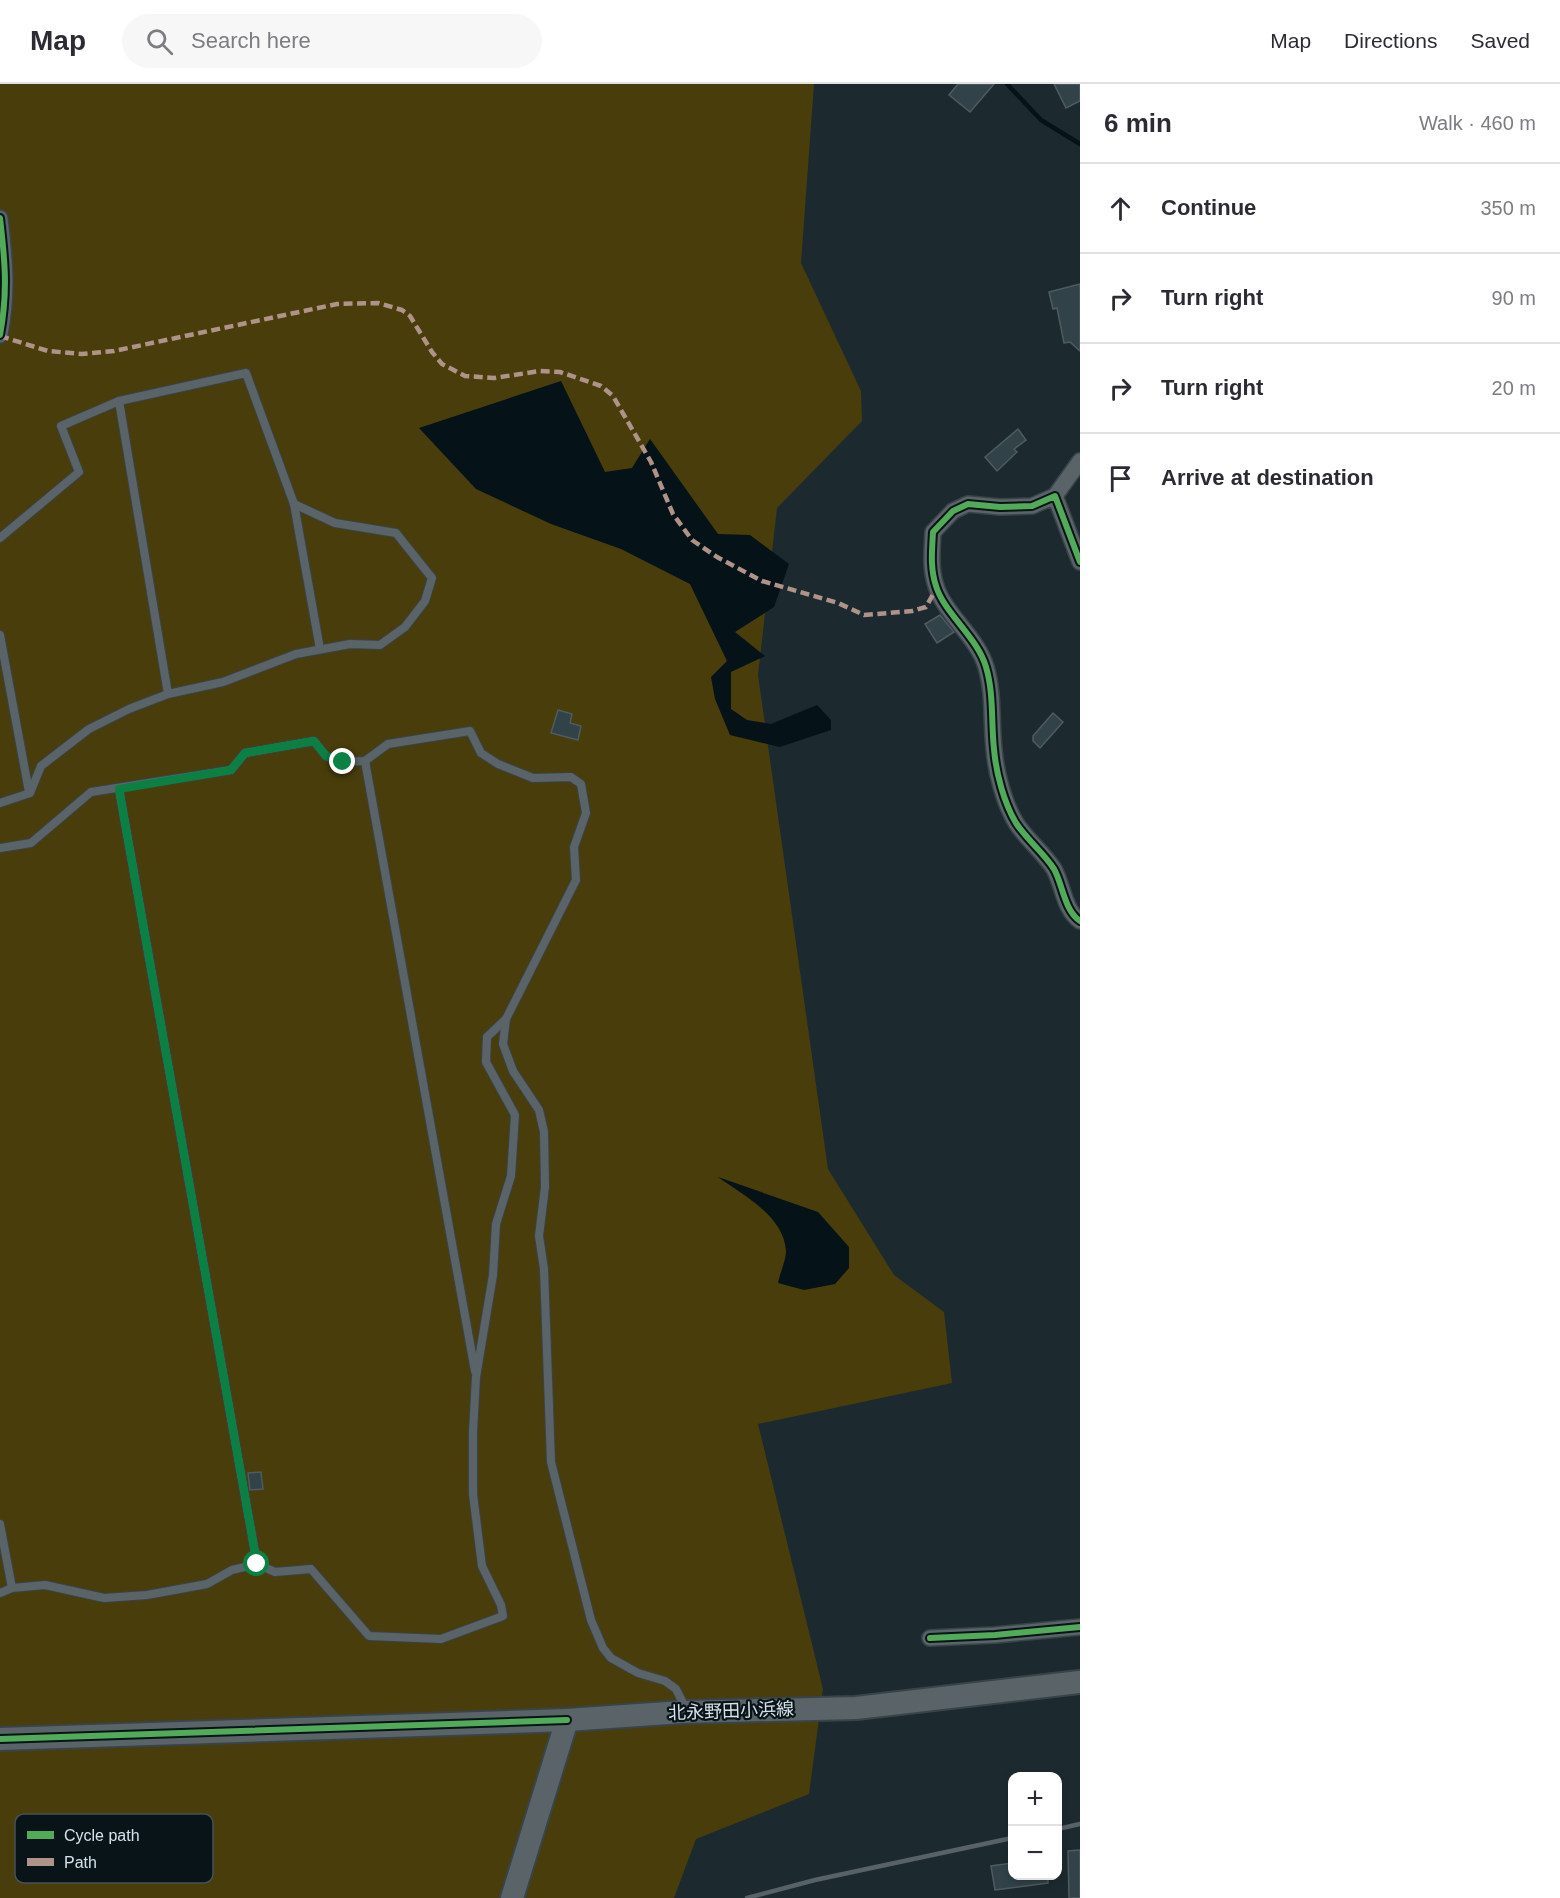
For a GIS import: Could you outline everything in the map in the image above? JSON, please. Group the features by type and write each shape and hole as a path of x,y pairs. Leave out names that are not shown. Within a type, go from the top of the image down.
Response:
{"main road":[{"name":"北永野田小浜線","path":"0,1739 567,1720 682,1712 856,1708 1080,1682"},
{"path":"512,1898 567,1720"}],"street":[{"path":"0,218 5,261 6,304 0,335"},
{"path":"1080,461 1056,496 1032,506 1000,507 968,504 953,511 933,532 931,570 936,589 986,665 993,716 994,750 1003,792 1016,822 1054,870 1067,904 1075,918 1080,921"},
{"path":"1056,496 1080,562"},
{"path":"930,1638 1080,1627"}],"lane":[{"path":"0,538 79,472 61,426 119,401 246,373 294,504 320,649"},
{"path":"119,401 168,694"},
{"path":"0,803 30,793 41,766 89,729 129,709 168,694 223,682 296,654 350,644 380,645 405,627 425,601 432,578 396,533 335,523 294,504"},
{"path":"0,635 30,793"},
{"path":"0,848 31,843 91,792 231,770 245,753 314,741 326,756 343,762 365,761 388,744 470,731 481,753 498,764 533,778 571,777 581,784 586,813 574,847 576,880 506,1019 487,1037 486,1062 515,1115 511,1176 496,1224 493,1275 476,1377 473,1494 482,1566 501,1605 503,1616 441,1639 369,1636 311,1569 275,1572 257,1564 232,1570 207,1584 147,1595 104,1598 45,1585 12,1588 0,1593"},
{"path":"365,761 476,1377"},
{"path":"119,789 257,1564"},
{"path":"506,1019 503,1044 513,1071 539,1110 544,1132 545,1187 539,1236 544,1269 552,1462 591,1620 610,1658 638,1673 665,1681 676,1689 682,1701 682,1712"},
{"path":"0,1524 12,1588"}],"shaded area":[{"path":"0,84 814,84 801,263 861,391 862,421 777,508 758,675 828,1169 894,1275 944,1312 952,1383 758,1424 823,1689 809,1794 696,1839 674,1898 0,1898"},
{"path":"561,381 605,472 632,468 650,439 718,534 750,535 789,564 774,607 735,632 765,656 731,672 731,709 747,720 771,724 817,705 831,720 831,730 780,747 730,735 715,699 711,677 727,661 690,584 621,549 551,524 476,489 419,428"},
{"path":"718,1177 818,1212 849,1247 849,1268 835,1284 804,1290 778,1283 786,1251 784,1239 778,1227 761,1208"}],"building":[{"path":"958,84 994,84 970,112 949,95"},
{"path":"1054,84 1080,84 1080,101 1066,108"},
{"path":"1080,284 1080,351 1070,342 1064,343 1057,308 1053,309 1049,292"},
{"path":"1018,429 1026,440 1014,449 1017,452 997,471 985,457"},
{"path":"940,615 954,632 937,643 925,624"},
{"path":"558,710 572,714 570,723 581,726 578,740 551,733"},
{"path":"1053,713 1063,722 1040,748 1033,741 1033,736"},
{"path":"261,1472 263,1489 250,1490 248,1473"},
{"path":"1080,1850 1080,1898 1069,1898 1068,1851"},
{"path":"1008,1864 1008,1880 1048,1880 1048,1883 995,1890 991,1866"}],"waterway":[{"path":"1007,84 1041,120 1080,144"}],"railway":[{"path":"1062,1828 1080,1824"},
{"path":"747,1898 815,1880 1008,1839"}],"marked path":[{"path":"0,336 48,351 82,354 114,351 337,304 378,303 402,310 410,316 442,364 465,376 494,378 540,371 560,372 601,386 613,396 651,462 673,514 692,540 717,557 762,581 838,603 864,615 912,611 926,607 936,589"}],"cycle path":[{"path":"0,218 5,276 0,335"},
{"path":"1080,562 1055,496 1032,506 1000,507 968,504 953,511 933,532 932,566 936,586 946,606 982,656 989,677 995,758 1008,806 1020,829 1054,869 1067,904 1080,921"},
{"path":"930,1638 1080,1627"},
{"path":"0,1739 567,1720"}],"route":[{"path":"257,1564 119,789 231,770 245,753 314,741 326,756 343,762"}]}
